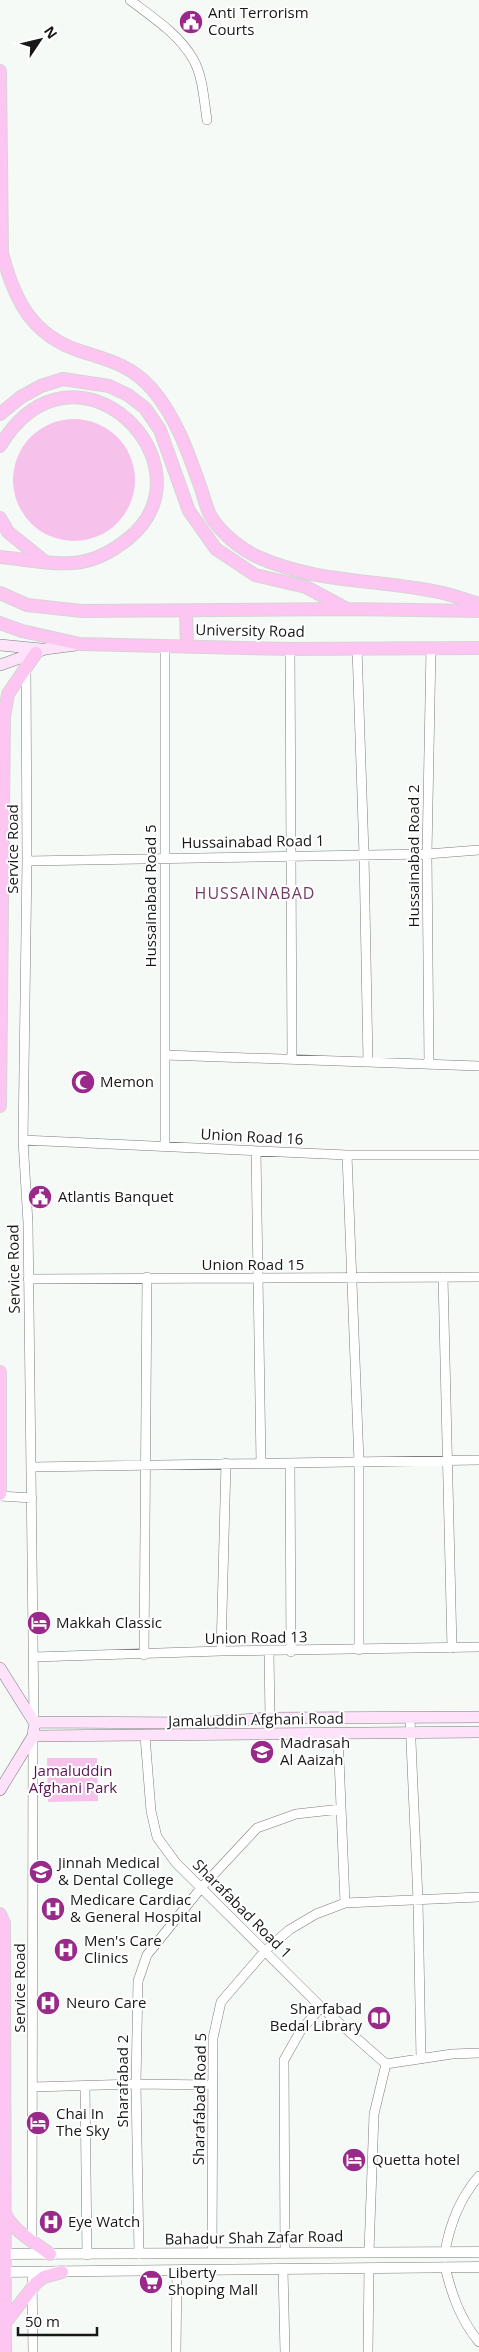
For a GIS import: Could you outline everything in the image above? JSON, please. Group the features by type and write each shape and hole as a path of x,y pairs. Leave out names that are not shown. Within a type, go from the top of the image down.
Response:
{"main road":[{"path":"0,71 2,253 9,280 23,308 37,327 54,340 79,351 107,358 128,368 150,387 168,408 182,437 211,516 228,537 256,557 292,570 331,578 442,593 479,604"},
{"path":"0,414 21,397 41,386 63,379 109,386 128,395 145,408 160,430 189,510 216,549 255,575 306,587 347,609"},
{"path":"0,446 15,424 42,405 61,399 89,398 107,404 123,414 142,435 154,459 156,483 154,504 141,528 101,557 71,564 0,557"},
{"path":"0,518 8,532 44,562"},
{"name":"University Road","path":"0,593 27,605 82,611 347,609 479,611"},
{"path":"186,611 186,646"},
{"name":"University Road","path":"0,622 22,631 80,644 290,649 479,648"},
{"path":"0,665 40,651 80,644"},
{"path":"0,645 40,651"},
{"path":"0,1106 2,718 8,694 26,666 40,651"},
{"path":"0,1372 0,1495"},
{"path":"0,1668 34,1722 33,1736 0,1790"},
{"name":"Jamaluddin Afghani Road","path":"34,1722 195,1723 270,1718 410,1719 479,1717"},
{"name":"Jamaluddin Afghani Road","path":"33,1736 479,1732"},
{"path":"0,1914 4,1923 2,2305 5,2352"},
{"path":"2,2212 8,2221 50,2254"},
{"path":"4,2324 32,2288 44,2277 62,2272"}],"street":[{"path":"130,0 161,24 193,59 200,84 206,120"},
{"name":"Hussainabad Road 5","path":"165,1146 166,646"},
{"path":"356,648 364,854 368,1062"},
{"name":"Hussainabad Road 2","path":"429,1064 427,854 431,648"},
{"path":"290,649 289,856 292,1060"},
{"name":"Service Road","path":"26,666 27,861 23,1140 28,1223 34,1722"},
{"name":"Hussainabad Road 1","path":"27,861 165,857 427,854 479,850"},
{"path":"165,1055 479,1066"},
{"name":"Union Road 16","path":"23,1140 347,1155 479,1155"},
{"path":"256,1150 261,1464"},
{"path":"347,1155 354,1278 359,1462 359,1650"},
{"path":"144,1655 147,1277"},
{"name":"Union Road 15","path":"28,1279 147,1277 258,1280 479,1277"},
{"path":"443,1277 449,1461 452,1648"},
{"path":"31,1467 479,1460"},
{"path":"221,1651 226,1463"},
{"path":"290,1463 291,1652"},
{"path":"0,1495 32,1498"},
{"name":"Union Road 13","path":"34,1657 144,1655 221,1651 291,1652 479,1647"},
{"path":"269,1652 270,1718"},
{"path":"410,1719 418,1900 421,2059"},
{"path":"338,1734 345,1903"},
{"name":"Service Road","path":"32,2241 33,1736"},
{"name":"Sharafabad Road 1","path":"145,1736 150,1811 157,1837 176,1863 322,2007 386,2064"},
{"name":"Sharafabad 2","path":"139,2254 136,2084 138,1981 147,1955 201,1888 257,1828 296,1814 341,1809"},
{"name":"Sharafabad Road 5","path":"212,2253 213,2038 221,2002 265,1951 288,1930 316,1914 345,1903 479,1897"},
{"path":"285,2253 284,2060 301,2030 322,2007"},
{"path":"369,2252 374,2114 386,2064 452,2054 479,2053"},
{"path":"33,2087 136,2084 212,2085"},
{"path":"85,2086 88,2255"},
{"path":"445,2252 448,2231 464,2193 479,2176"},
{"name":"Bahadur Shah Zafar Road","path":"2,2254 479,2252"},
{"name":"Bahadur Shah Zafar Road","path":"2,2272 479,2266"},
{"path":"445,2267 452,2297 466,2326 479,2342"},
{"path":"368,2268 368,2352"},
{"path":"283,2269 284,2352"},
{"path":"176,2352 177,2270"},
{"path":"32,2272 33,2352"}],"green space":[{"path":"74,419 97,423 117,437 131,457 135,480 131,503 117,523 97,537 74,541 51,537 31,523 17,503 13,480 17,457 31,437 51,423"},
{"name":"Jamaluddin Afghani Park","path":"47,1758 97,1758 98,1801 48,1802"}],"place":[{"name":"Anti Terrorism Courts","path":"191,22"},
{"name":"Memon","path":"83,1082"},
{"name":"Atlantis Banquet","path":"40,1197"},
{"name":"Makkah Classic","path":"39,1623"},
{"name":"Madrasah Al Aaizah","path":"262,1752"},
{"name":"Jinnah Medical & Dental College","path":"41,1872"},
{"name":"Medicare Cardiac & General Hospital","path":"53,1909"},
{"name":"Men's Care Clinics","path":"66,1950"},
{"name":"Neuro Care","path":"48,2003"},
{"name":"Sharfabad Bedal Library","path":"379,2018"},
{"name":"Chai In The Sky","path":"38,2123"},
{"name":"Quetta hotel","path":"354,2160"},
{"name":"Eye Watch","path":"51,2222"},
{"name":"Liberty Shoping Mall","path":"151,2282"}],"district":[{"name":"HUSSAINABAD","path":"255,893"}]}
